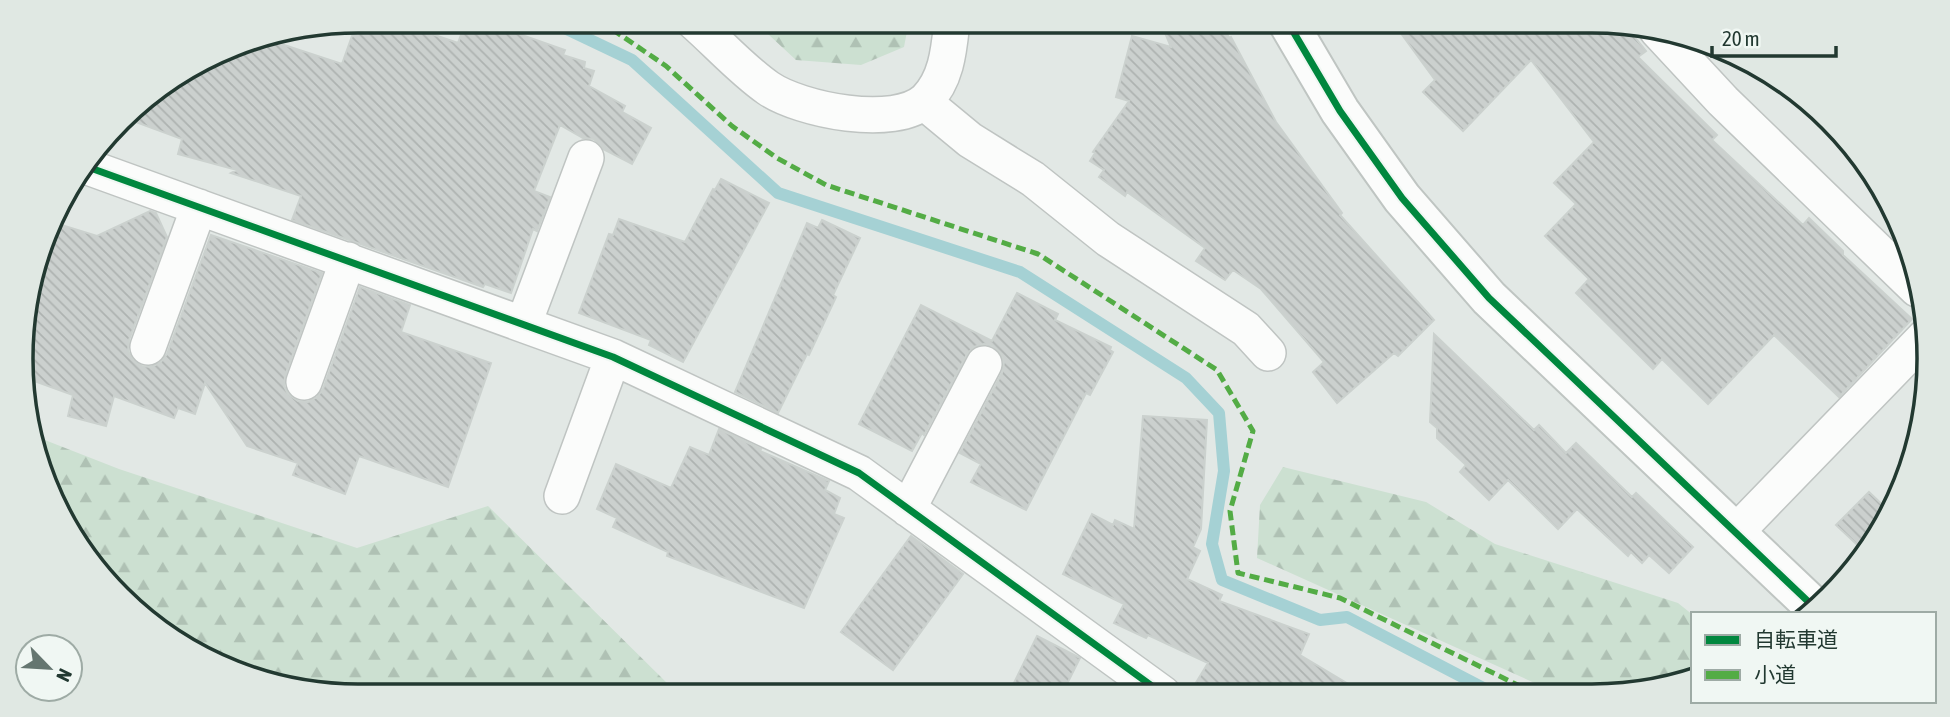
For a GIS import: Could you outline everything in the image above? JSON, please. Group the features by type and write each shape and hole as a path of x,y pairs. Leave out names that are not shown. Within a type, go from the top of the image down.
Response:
{"street":[{"path":"706,33 768,89 795,102 838,114 897,113 924,102 938,85 947,61 950,33"},
{"path":"1294,33 1340,111 1402,198 1489,298 1807,602"},
{"path":"1668,42 1723,101 1907,280"},
{"path":"924,102 970,140 1033,179 1108,239 1246,329 1268,353"},
{"path":"524,323 586,158"},
{"path":"94,169 613,357 859,473 1149,684"},
{"path":"148,347 199,207"},
{"path":"304,382 348,260"},
{"path":"1736,533 1916,346"},
{"path":"562,496 613,357"},
{"path":"908,509 984,363"}],"green space":[{"path":"767,33 907,33 904,47 861,65 796,60"},
{"path":"43,439 119,469 357,548 488,506 668,684 337,683 295,678 234,659 196,640 161,617 114,573 77,521 58,483"},
{"path":"1283,467 1426,502 1495,544 1678,603 1691,613 1691,668 1634,681 1537,684 1257,558 1260,505"}],"building":[{"path":"360,33 429,33 458,43 462,33 516,33 565,50 563,55 585,62 584,68 594,71 589,86 625,106 622,112 651,128 632,164 603,149 594,139 583,138 560,125 534,191 550,197 537,231 533,229 511,293 485,284 483,287 292,220 301,196 231,173 237,170 178,154 182,139 136,122 178,88 234,58 278,43 342,64 352,36"},
{"path":"1165,33 1227,33 1231,37 1276,122 1342,213 1340,215 1434,320 1398,356 1394,353 1337,403 1313,372 1324,362 1261,289 1233,270 1225,280 1196,261 1205,248 1127,192 1125,196 1099,177 1104,170 1090,161 1095,153 1093,152 1129,101 1116,97 1132,36 1171,47"},
{"path":"1401,33 1591,33 1634,36 1646,51 1638,57 1717,135 1712,140 1803,225 1809,218 1843,251 1843,255 1912,319 1839,397 1774,335 1708,404 1662,359 1653,369 1576,293 1589,279 1545,236 1576,204 1554,183 1594,142 1531,60 1463,131 1423,92 1435,80"},
{"path":"721,179 769,203 683,362 649,345 651,340 579,313 609,234 613,235 619,219 685,242"},
{"path":"150,211 156,213 167,237 129,340 128,351 133,360 142,366 151,367 160,363 167,354 211,235 322,273 285,376 284,386 288,394 298,401 308,402 317,397 323,389 360,287 410,305 401,332 491,363 448,487 359,456 345,494 293,475 298,463 247,446 205,383 195,414 178,408 174,418 114,396 106,426 68,416 73,395 34,381 34,337 39,295 62,225 97,236"},
{"path":"822,220 860,238 809,355 807,354 778,413 735,392 807,223 818,228"},
{"path":"1017,293 1058,314 1055,320 1111,347 1113,352 1090,395 1086,393 1026,510 971,482 981,464 960,453 1002,373 1004,362 993,346 984,344 974,347 967,354 924,435 922,433 912,451 859,424 921,305 992,341"},
{"path":"1434,334 1534,430 1539,425 1566,453 1576,443 1632,497 1636,493 1693,547 1669,573 1649,555 1642,563 1631,552 1628,556 1577,509 1558,529 1508,480 1489,500 1460,472 1466,465 1437,438 1437,428 1430,422"},
{"path":"1143,416 1207,420 1201,529 1193,547 1200,551 1187,579 1222,595 1219,601 1309,634 1300,655 1348,684 1195,684 1208,663 1148,635 1146,638 1114,623 1124,604 1063,574 1092,514 1113,525 1115,520 1134,529"},
{"path":"719,429 761,449 760,451 829,481 825,490 840,498 834,514 844,518 804,608 667,556 668,552 613,527 617,518 597,509 616,464 671,488 690,447 709,455"},
{"path":"1869,492 1882,504 1858,545 1836,525"},
{"path":"911,536 963,574 893,670 841,632"},
{"path":"1037,636 1080,658 1067,684 1013,684"}],"waterway":[{"path":"575,33 632,60 778,193 1020,272 1186,378 1219,413 1224,471 1212,544 1222,580 1320,620 1347,617 1476,684"}],"marked path":[{"path":"618,33 666,66 732,126 777,158 826,185 1038,254 1217,370 1253,431 1230,511 1238,573 1340,598 1516,684"}],"cycle path":[{"path":"1294,33 1340,111 1402,198 1489,298 1808,601"},
{"path":"94,169 613,357 859,473 1149,684"}]}
